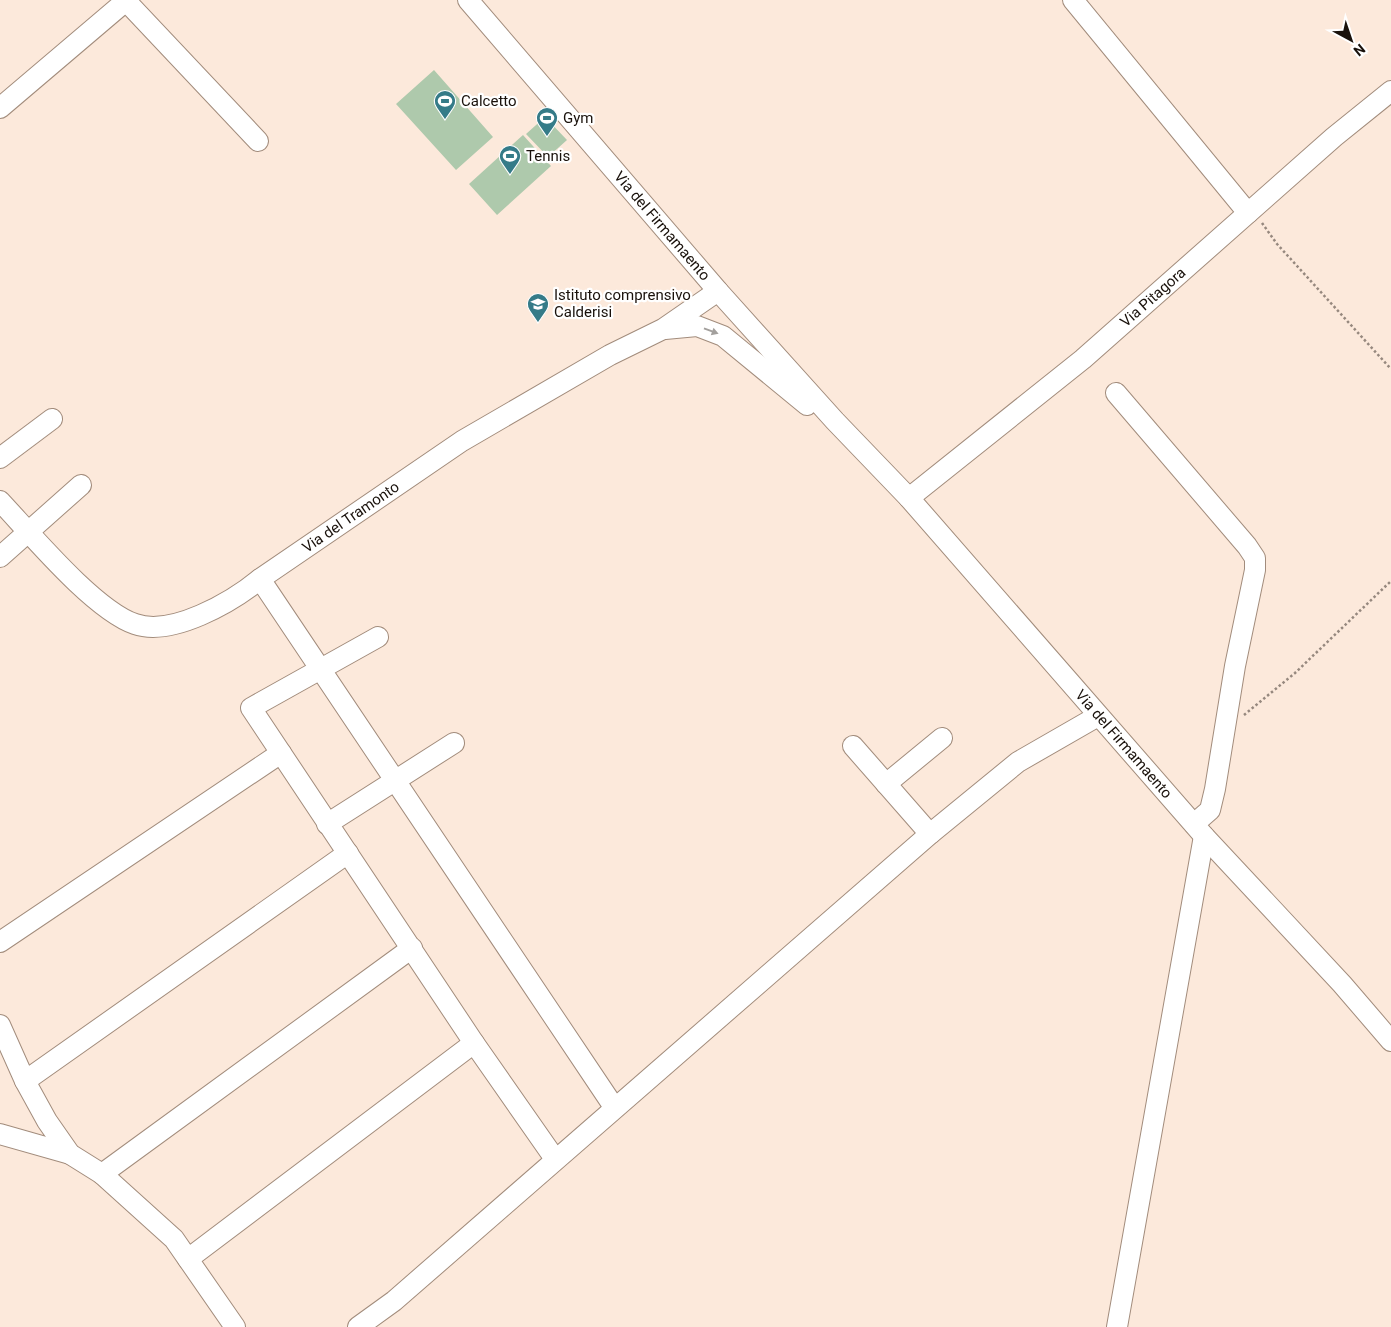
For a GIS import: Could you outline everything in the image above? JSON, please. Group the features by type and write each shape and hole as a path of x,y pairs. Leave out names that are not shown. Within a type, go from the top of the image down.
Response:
{"street":[{"path":"0,108 126,0 258,141"},
{"name":"Via del Firmamaento","path":"468,0 718,291 909,498 1199,830 1388,1033"},
{"path":"1073,0 1250,212"},
{"name":"Via Pitagora","path":"909,498 1083,359 1334,137 1391,91"},
{"name":"Via del Tramonto","path":"0,501 87,592 111,611 135,625 157,627 185,621 240,596 260,580 462,441 610,355 663,329 718,291"},
{"name":"Via del Firmamaento","path":"663,329 697,326 723,336 860,447"},
{"path":"1116,393 1247,546 1255,558 1255,570 1235,666 1216,789 1210,810 1199,830 1117,1327"},
{"path":"0,458 52,419"},
{"path":"0,557 30,533 81,485"},
{"path":"260,580 614,1108"},
{"path":"378,637 251,708 474,1043 555,1159"},
{"path":"358,1327 394,1301 930,834 1018,762 1098,716"},
{"path":"886,784 942,738"},
{"path":"327,824 454,743"},
{"path":"853,746 930,834"},
{"path":"0,942 281,753"},
{"path":"25,1081 348,853"},
{"path":"102,1174 412,948"},
{"path":"0,1025 25,1081 47,1121 70,1154"},
{"path":"188,1259 474,1043"},
{"path":"0,1134 70,1154 102,1174 174,1239 235,1327"}],"path":[{"path":"1250,212 1391,369"},
{"path":"1226,726 1234,723 1296,673 1391,581"}],"green space":[{"name":"Calcetto","path":"434,70 493,137 456,170 396,104"},
{"name":"Gym","path":"545,117 567,140 548,157 526,134"},
{"name":"Tennis","path":"523,135 551,166 497,215 469,184"}],"place":[{"name":"Calcetto","path":"445,120"},
{"name":"Gym","path":"547,137"},
{"name":"Tennis","path":"510,175"},
{"name":"Istituto comprensivo Calderisi","path":"538,323"}]}
